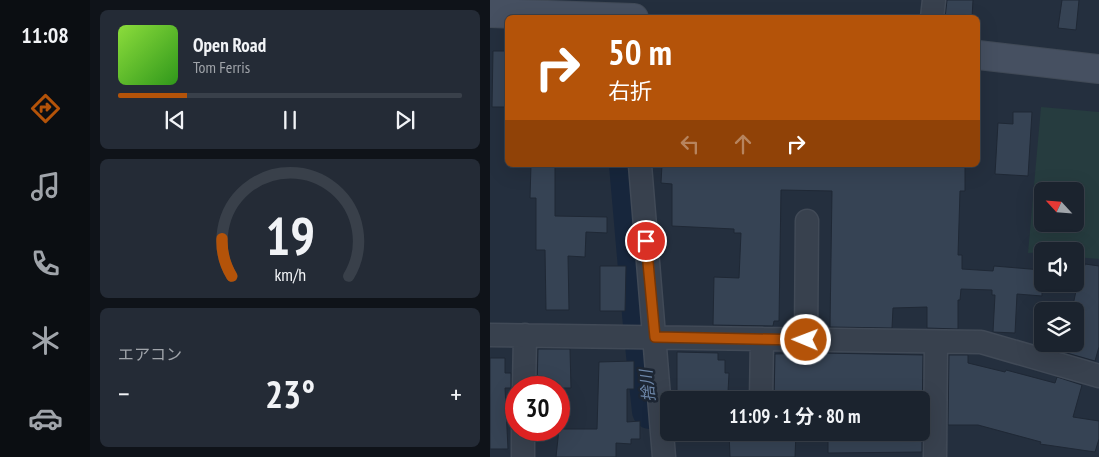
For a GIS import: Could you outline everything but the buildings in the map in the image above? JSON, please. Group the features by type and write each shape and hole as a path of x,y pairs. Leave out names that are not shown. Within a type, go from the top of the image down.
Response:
{"street":[{"path":"932,15 934,0"},
{"path":"490,14 628,13"},
{"path":"980,56 1099,68"},
{"path":"640,167 664,457"},
{"path":"806,340 807,221"},
{"path":"490,334 981,342 1099,376"},
{"path":"524,376 525,335"},
{"path":"761,391 762,339"},
{"path":"930,394 936,342"},
{"path":"930,425 935,457"},
{"path":"522,457 523,441"}],"green space":[{"path":"1041,107 1099,112 1099,259 1084,258 1084,242 1034,242 1034,253 1028,253 1034,186 1034,232 1084,232 1084,182 1034,182"}],"waterway":[{"name":"捨川","path":"627,167 641,325"},
{"name":"捨川","path":"643,345 650,411"}],"route":[{"path":"646,241 655,337 806,340"}]}
